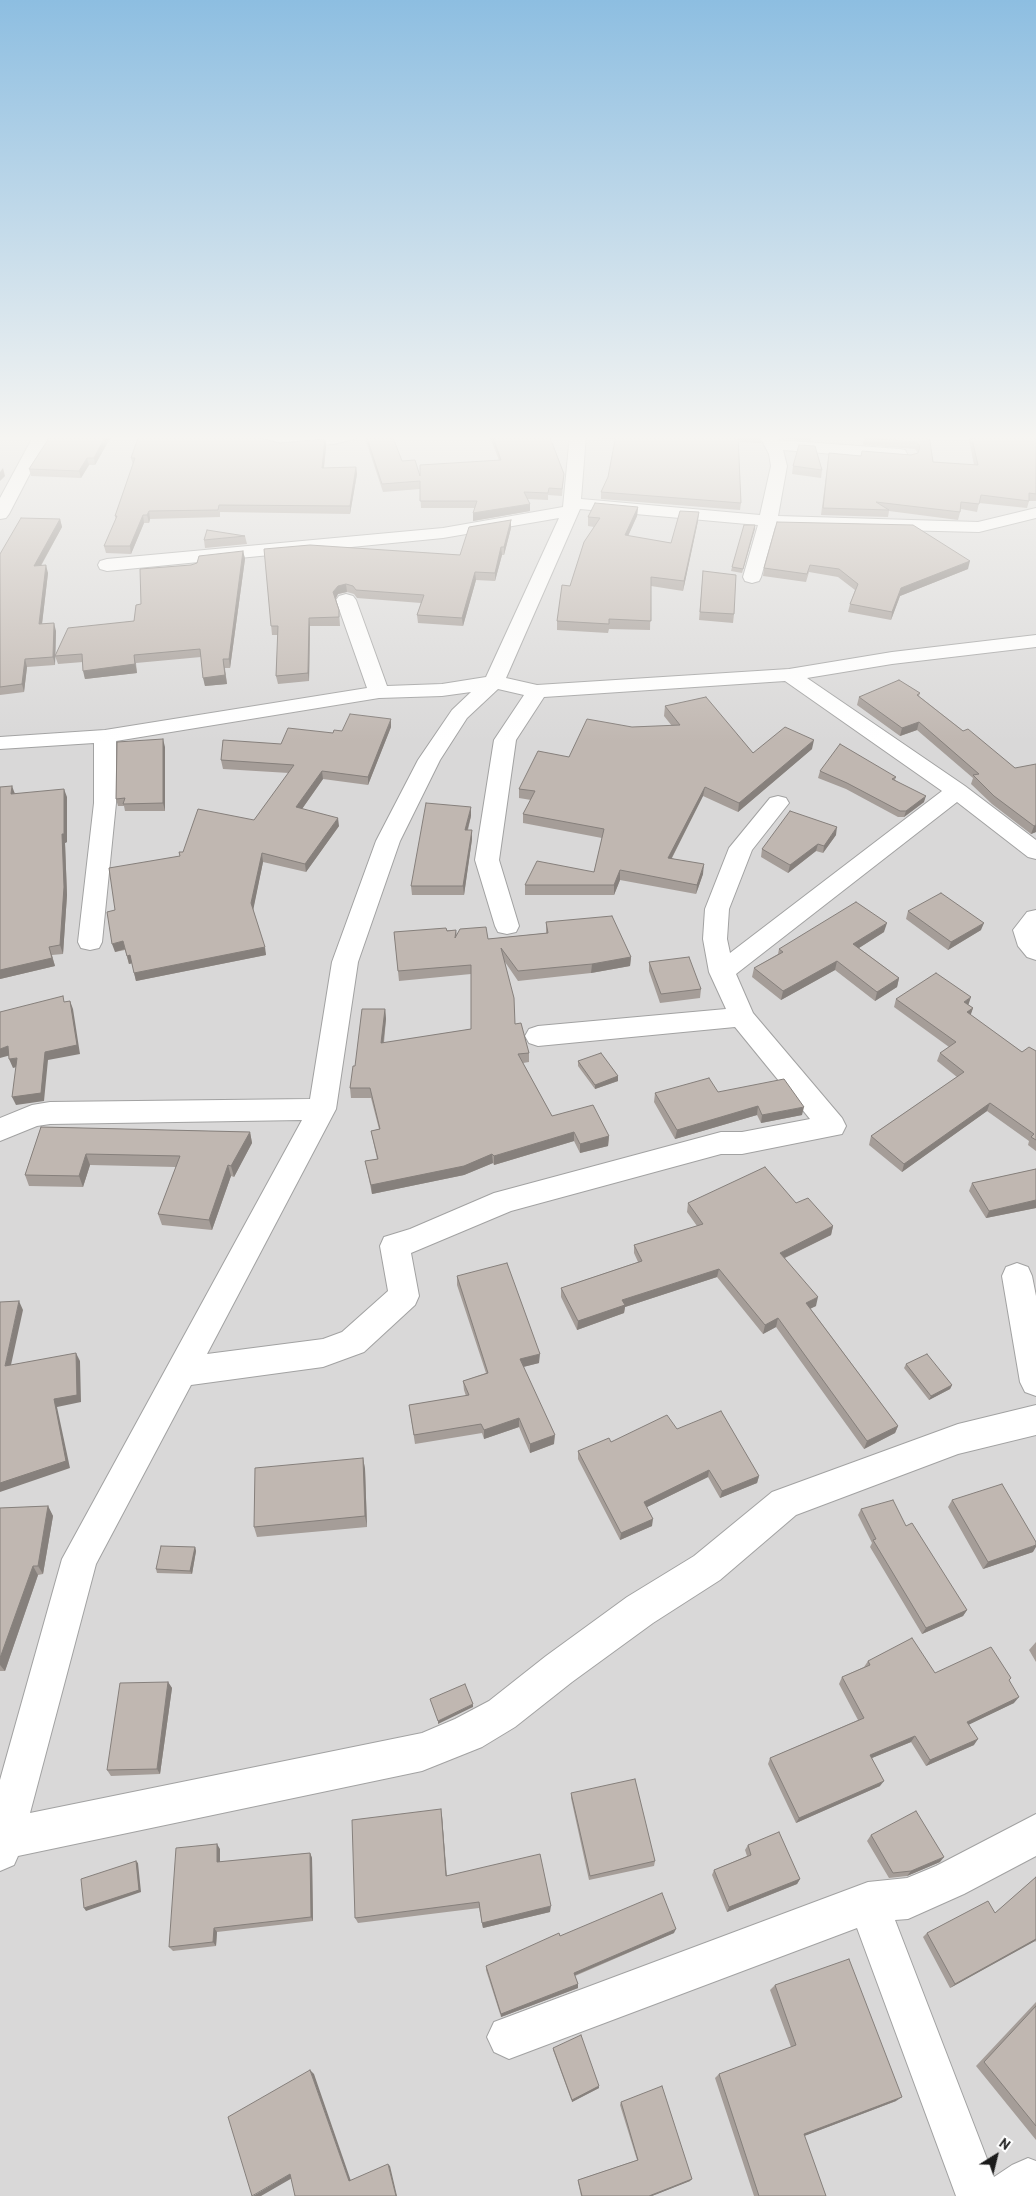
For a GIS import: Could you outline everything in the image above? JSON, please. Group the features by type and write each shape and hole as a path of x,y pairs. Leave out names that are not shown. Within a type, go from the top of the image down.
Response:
{"street":[{"path":"107,565 396,537"},
{"path":"558,537 494,682 459,714 429,760 388,841 345,962 322,1109 80,1559 2,1845 422,1752 468,1733 502,1714 559,1669 640,1610 707,1568 784,1503 958,1438 1036,1420"},
{"path":"752,577 763,537"},
{"path":"346,600 379,692"},
{"path":"0,742 105,736 379,692 442,690 494,682 536,691 789,675 892,658 1036,641"},
{"path":"789,675 957,791 1036,852"},
{"path":"507,926 487,860 505,740 536,691"},
{"path":"90,942 105,803 105,736"},
{"path":"722,972 957,791"},
{"path":"181,1372 323,1353 353,1342 404,1296 395,1246 419,1238 504,1201 721,1143 742,1143 832,1126 742,1017 722,972 715,939 717,909 741,848 778,803"},
{"path":"1036,918 1025,930 1027,940 1036,951"},
{"path":"538,1036 742,1017"},
{"path":"0,1130 32,1116 50,1113 322,1109"},
{"path":"1017,1276 1036,1382"},
{"path":"509,2037 868,1903 908,1898 950,1880 1036,1834"},
{"path":"868,1903 979,2196"}],"shaded area":[{"path":"0,537 1036,537 1036,2196 0,2196"}],"building":[{"path":"10,537 50,537 34,566 46,565 39,624 54,623 53,657 25,659 22,684 0,687 0,554"},
{"path":"108,537 134,537 130,546 104,546"},
{"path":"205,537 230,537 204,540"},
{"path":"466,537 506,537 504,547 501,547 495,573 475,572 462,618 417,615 424,595 356,590 353,586 346,584 338,586 333,592 339,610 339,617 309,618 308,673 276,676 278,626 271,626 264,549 310,545 460,555"},
{"path":"587,537 639,537 671,543 673,537 693,537 684,581 651,577 651,621 609,619 609,624 557,621 562,585 570,586"},
{"path":"740,537 752,537 743,569 732,567"},
{"path":"773,537 933,537 970,561 901,588 892,612 850,604 858,584 839,569 810,565 807,574 764,568"},
{"path":"243,551 229,659 223,659 225,675 203,678 200,649 134,655 135,664 83,671 82,654 55,656 68,628 134,621 136,605 141,604 140,569 191,565 197,563 199,556"},
{"path":"703,571 736,575 734,614 700,612"},
{"path":"899,680 920,693 917,695 963,731 968,729 1015,768 1036,764 1036,825 1034,826 994,796 973,775 979,774 919,722 902,728 859,697"},
{"path":"706,697 753,753 785,727 814,740 739,803 705,787 668,858 704,864 697,885 620,870 614,885 525,885 537,861 594,872 604,829 523,814 535,791 519,789 538,751 569,757 587,719 632,727 680,725 665,706"},
{"path":"350,714 391,719 368,777 322,771 296,807 338,818 305,864 262,853 251,903 265,947 134,973 130,955 127,956 123,941 112,944 107,912 115,910 109,868 180,856 179,852 183,852 198,809 254,820 294,765 221,760 223,740 281,744 288,728 333,733 334,730 342,731"},
{"path":"163,739 163,803 123,804 125,798 116,799 117,742"},
{"path":"840,744 896,777 892,779 926,796 906,811 900,811 820,771"},
{"path":"12,786 11,794 64,789 64,834 62,834 64,887 60,945 49,947 52,958 0,970 0,787"},
{"path":"426,803 471,807 465,830 472,830 463,886 411,886"},
{"path":"790,811 837,827 824,846 818,844 790,865 762,849"},
{"path":"941,893 984,923 951,942 908,911"},
{"path":"856,902 887,923 853,944 899,978 877,992 837,961 783,991 754,968 783,952 779,949"},
{"path":"612,916 631,957 592,964 518,971 501,948 514,998 515,1024 521,1023 529,1053 518,1054 552,1116 593,1105 609,1136 580,1144 574,1132 494,1156 492,1154 464,1166 371,1185 365,1161 378,1159 371,1131 380,1129 370,1088 350,1088 353,1066 355,1066 362,1009 385,1009 381,1043 471,1029 471,965 398,971 394,932 446,928 447,931 456,930 455,938 460,929 486,927 488,939 548,933 546,922"},
{"path":"689,957 701,989 661,994 649,962"},
{"path":"936,973 971,997 964,1002 973,1008 967,1012 1022,1052 1029,1047 1036,1051 1036,1140 1031,1137 1034,1134 990,1103 904,1164 871,1136 964,1072 940,1053 956,1042 896,999"},
{"path":"63,996 64,1002 70,1001 77,1045 45,1052 41,1093 12,1097 17,1058 9,1059 8,1046 0,1049 0,1012"},
{"path":"601,1053 618,1076 595,1085 578,1061"},
{"path":"709,1078 718,1092 784,1079 804,1107 762,1115 758,1106 677,1130 655,1093"},
{"path":"41,1127 250,1132 231,1166 228,1165 209,1220 158,1214 180,1156 86,1154 79,1176 25,1175"},
{"path":"765,1167 796,1203 808,1198 833,1226 780,1253 818,1297 806,1303 898,1426 867,1441 778,1318 765,1325 719,1269 622,1300 625,1305 578,1321 561,1288 642,1261 634,1245 703,1224 688,1203"},
{"path":"1036,1169 1036,1200 989,1211 972,1183"},
{"path":"507,1263 540,1354 520,1359 555,1435 530,1444 519,1418 484,1430 481,1424 414,1435 409,1405 469,1395 463,1381 488,1373 457,1276"},
{"path":"19,1301 5,1366 76,1353 77,1395 54,1399 66,1461 0,1483 0,1302"},
{"path":"927,1354 952,1385 931,1396 906,1364"},
{"path":"721,1411 759,1476 722,1491 709,1470 644,1502 653,1519 621,1533 578,1451 609,1438 611,1442 667,1415 677,1429"},
{"path":"363,1458 365,1516 254,1527 255,1468"},
{"path":"1002,1484 1036,1545 988,1562 952,1500"},
{"path":"893,1500 906,1526 912,1523 967,1610 926,1628 873,1540 876,1539 861,1509"},
{"path":"48,1506 38,1566 33,1566 0,1658 0,1508"},
{"path":"161,1546 195,1547 190,1571 156,1569"},
{"path":"912,1638 935,1673 991,1647 1011,1678 1009,1680 1019,1697 967,1722 978,1739 930,1760 915,1736 870,1755 884,1781 799,1818 770,1758 864,1718 842,1677 870,1665 868,1661"},
{"path":"168,1682 157,1769 107,1770 120,1683"},
{"path":"465,1684 473,1704 438,1721 430,1699"},
{"path":"635,1779 655,1861 590,1876 571,1793"},
{"path":"441,1809 446,1876 540,1854 551,1906 482,1923 479,1902 355,1918 352,1820"},
{"path":"916,1811 944,1857 911,1871 893,1873 871,1835"},
{"path":"779,1832 800,1879 729,1907 714,1870 751,1855 748,1845"},
{"path":"217,1844 217,1862 310,1853 311,1917 214,1928 213,1942 169,1947 176,1848"},
{"path":"136,1861 139,1890 84,1908 81,1879"},
{"path":"1036,1877 1036,1939 955,1984 927,1933 988,1901 995,1913"},
{"path":"662,1893 676,1929 574,1973 578,1984 501,2014 486,1966 559,1933 560,1936"},
{"path":"849,1959 902,2097 804,2134 826,2196 759,2196 719,2074 796,2045 775,1985"},
{"path":"1036,2006 1036,2126 984,2062"},
{"path":"581,2035 599,2086 572,2100 553,2048"},
{"path":"310,2070 349,2181 388,2164 396,2196 295,2196 290,2174 252,2196 228,2117"},
{"path":"662,2086 692,2179 649,2196 582,2196 578,2180 638,2160 621,2102"}]}
